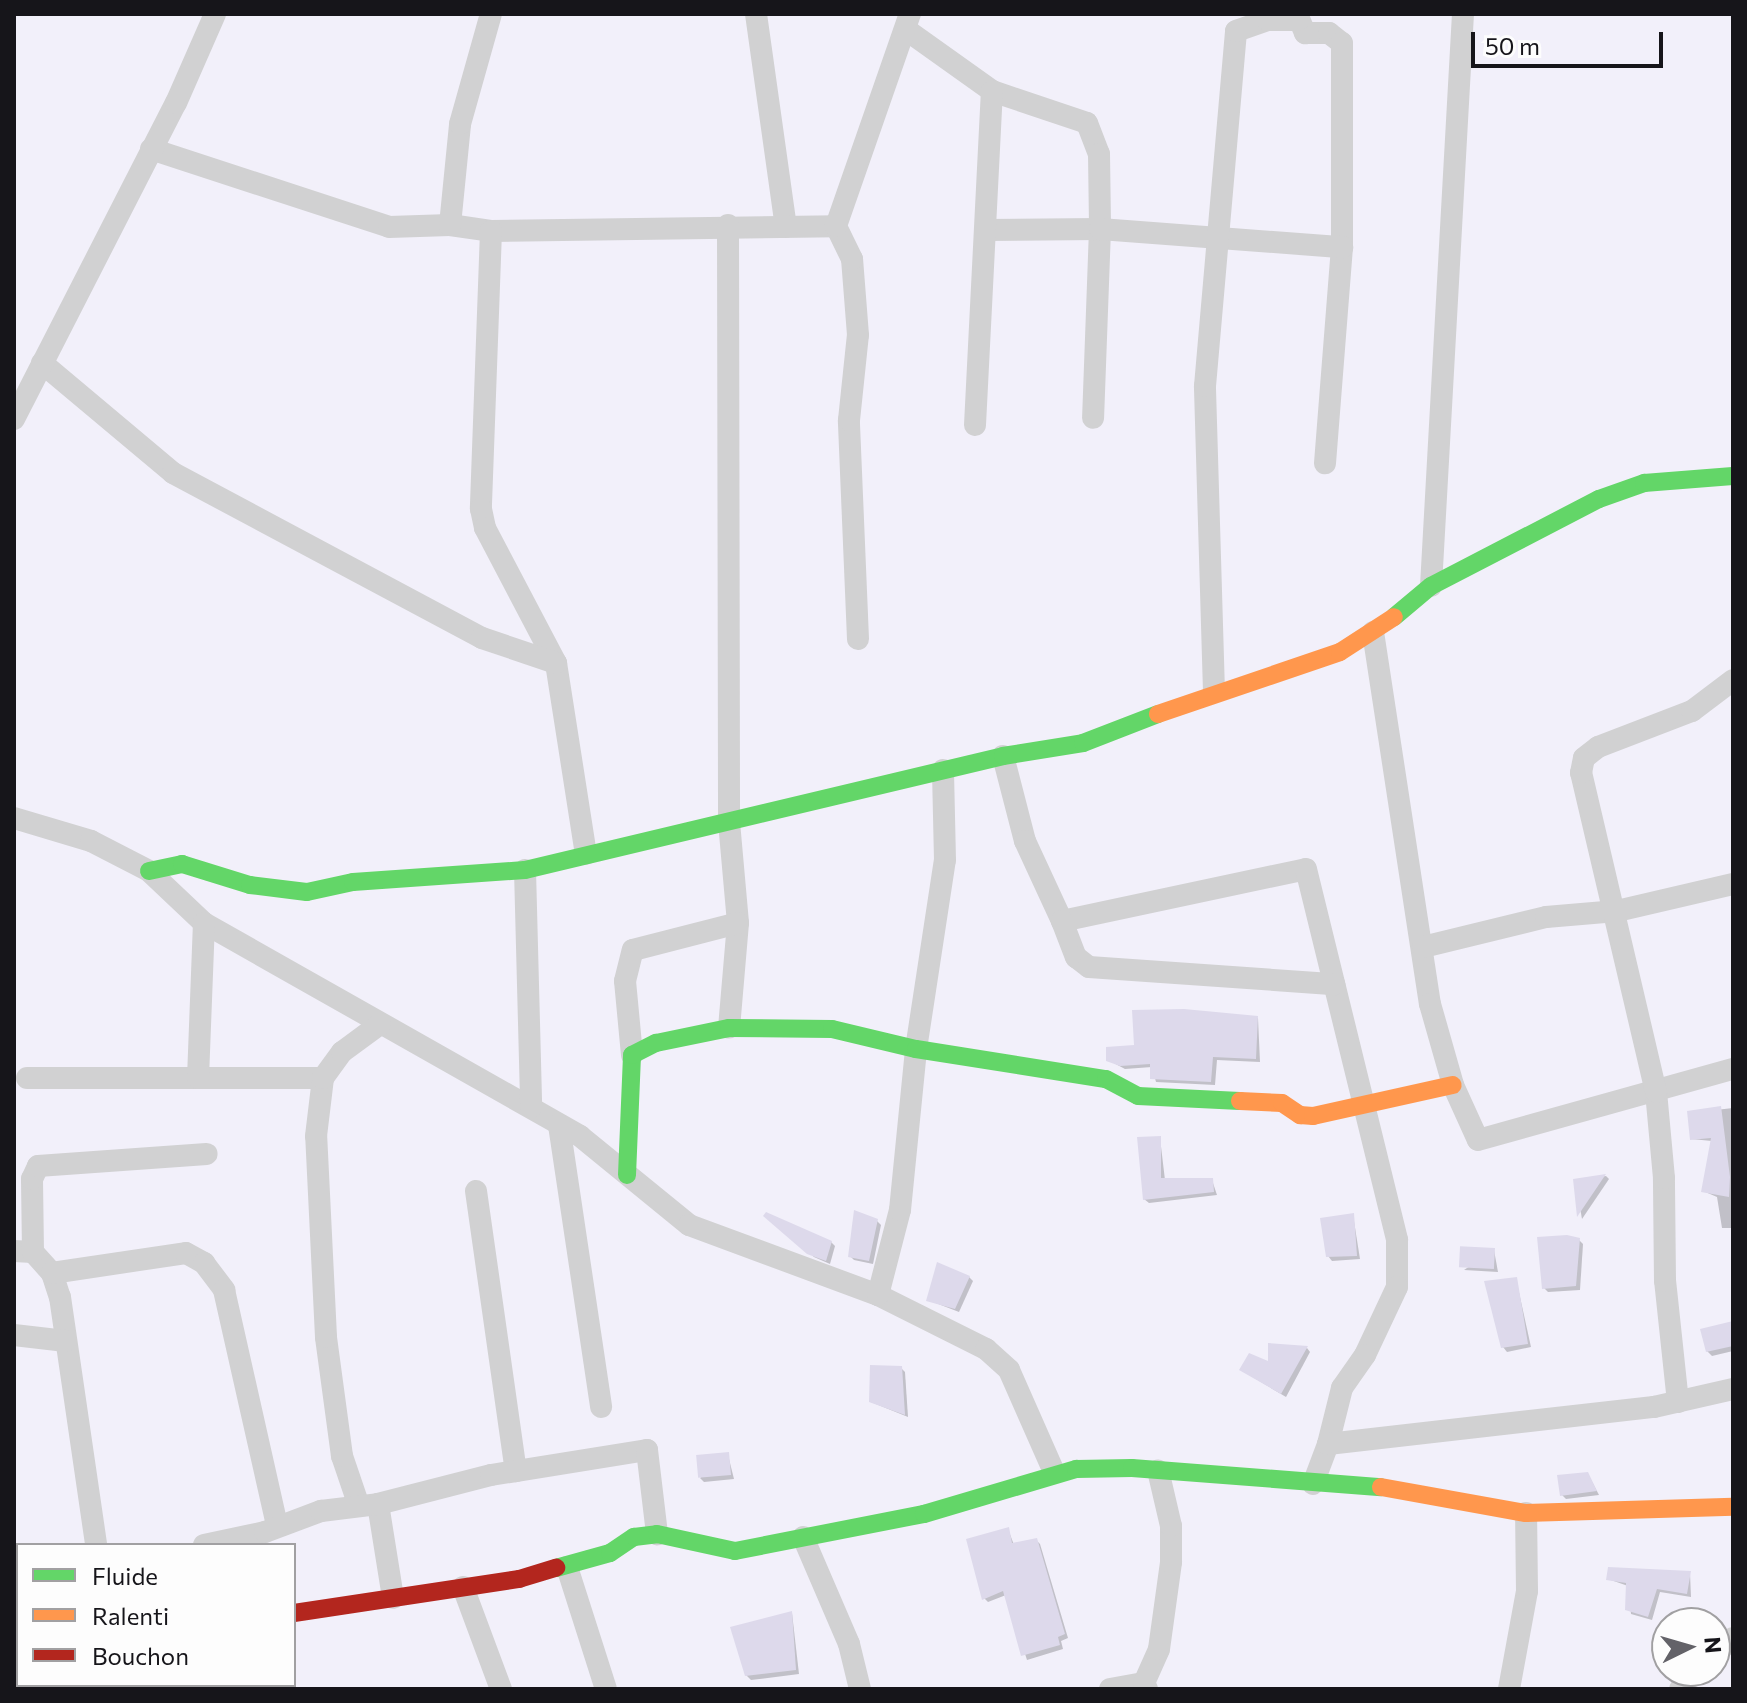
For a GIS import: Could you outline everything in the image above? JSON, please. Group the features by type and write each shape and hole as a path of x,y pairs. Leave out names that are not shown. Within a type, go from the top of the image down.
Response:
{"street":[{"path":"14,419 151,149 215,14"},
{"path":"450,225 460,124 491,14"},
{"path":"756,14 786,227"},
{"path":"1431,586 1463,14"},
{"path":"1214,692 1205,386 1236,31 1268,20 1298,17 1305,33 1329,33 1342,43 1342,247 1325,463"},
{"path":"858,639 849,420 858,335 852,259 836,226 909,23 992,91 1087,123 1099,154 1100,229 1093,418"},
{"path":"975,425 992,91"},
{"path":"151,149 389,227 450,225 491,231 728,225 836,226"},
{"path":"728,225 729,822 738,923 729,1028"},
{"path":"985,230 1100,229 1342,247"},
{"path":"491,231 481,509 485,528 556,663 586,854"},
{"path":"42,363 173,473 482,638 556,663"},
{"path":"149,871 166,863 182,864 282,892 525,870 1003,756 1099,738 1214,692 1340,652 1373,632 1431,586 1599,499 1644,483 1733,476"},
{"path":"1373,632 1430,1004 1453,1085 1478,1140 1733,1069"},
{"path":"1678,1402 1665,1281 1664,1178 1656,1092 1617,911 1581,773 1584,758 1598,747 1692,711 1733,680"},
{"path":"1003,756 1025,841 1076,957 1089,967 1334,984"},
{"path":"878,1295 900,1210 916,1049 945,860 943,770"},
{"path":"14,818 91,841 149,871 204,923 531,1107 627,1175 689,1225 878,1295 1002,1358 1054,1472"},
{"path":"1062,921 1306,869 1361,1109 1396,1229 1397,1287 1365,1355 1342,1388 1328,1444 1313,1484"},
{"path":"525,870 531,1107"},
{"path":"1423,947 1546,917 1617,911 1733,884"},
{"path":"198,1078 204,923"},
{"path":"627,1175 632,1055 625,981 633,950 738,923"},
{"path":"380,1024 342,1052 323,1078 316,1136 326,1337 342,1456 369,1505 393,1598"},
{"path":"632,1055 656,1043 729,1028 832,1029 916,1049 1106,1079 1138,1096 1282,1103 1313,1116 1361,1109 1453,1085"},
{"path":"27,1078 323,1078"},
{"path":"559,1125 601,1407"},
{"path":"96,1543 66,1341 52,1273 24,1251 32,1179 38,1166 207,1154"},
{"path":"476,1191 516,1471"},
{"path":"52,1273 186,1253 204,1263 224,1290 277,1526"},
{"path":"14,1335 66,1341"},
{"path":"1328,1444 1678,1402 1733,1389"},
{"path":"212,1543 277,1526 296,1517 369,1505 516,1471 647,1450 657,1534"},
{"path":"1110,1689 1146,1686 1159,1649 1171,1562 1171,1526 1158,1470"},
{"path":"296,1613 463,1587 567,1567 610,1553 634,1537 657,1534 735,1551 924,1514 1054,1472 1158,1470 1380,1487 1526,1513 1578,1515 1733,1507"},
{"path":"1509,1689 1527,1591 1526,1513"},
{"path":"803,1537 849,1644 860,1689"},
{"path":"567,1567 606,1689"},
{"path":"463,1587 501,1689"}],"building":[{"path":"1184,1009 1258,1016 1256,1059 1213,1057 1211,1082 1150,1079 1150,1064 1120,1066 1106,1061 1106,1047 1134,1045 1132,1010"},
{"path":"1721,1106 1730,1177 1729,1197 1701,1192 1711,1138 1690,1140 1687,1111"},
{"path":"1161,1136 1161,1178 1213,1178 1214,1192 1143,1200 1137,1137"},
{"path":"1606,1174 1577,1217 1573,1179"},
{"path":"854,1210 878,1219 869,1261 848,1257"},
{"path":"766,1212 832,1241 826,1261 807,1254 763,1216"},
{"path":"1354,1213 1357,1256 1326,1257 1320,1218"},
{"path":"1567,1235 1580,1238 1576,1286 1542,1289 1537,1237"},
{"path":"1460,1246 1495,1248 1494,1269 1459,1267"},
{"path":"937,1262 970,1276 955,1309 926,1301"},
{"path":"1517,1277 1528,1344 1501,1348 1484,1281"},
{"path":"1733,1321 1733,1346 1706,1352 1700,1329"},
{"path":"1268,1343 1308,1346 1281,1394 1239,1370 1249,1353 1268,1361"},
{"path":"870,1365 902,1366 905,1415 869,1402"},
{"path":"729,1452 731,1475 698,1478 696,1455"},
{"path":"1588,1472 1597,1491 1560,1496 1557,1475"},
{"path":"1009,1527 1012,1543 1037,1538 1065,1634 1058,1637 1060,1645 1021,1656 1003,1591 982,1600 966,1539"},
{"path":"1608,1567 1691,1571 1687,1594 1657,1589 1648,1617 1625,1610 1626,1583 1606,1580"},
{"path":"792,1611 796,1670 745,1676 730,1627"}],"traffic: fast":[{"path":"1394,617 1431,586 1599,499 1644,483 1733,476"},
{"path":"149,871 182,864 250,885 307,892 353,882 525,870 1003,756 1083,743 1158,714"},
{"path":"627,1175 632,1055 656,1043 729,1028 832,1029 916,1049 1106,1079 1138,1096 1240,1101"},
{"path":"556,1568 610,1553 634,1537 657,1534 735,1551 924,1514 1076,1469 1132,1468 1381,1487"}],"traffic: slow":[{"path":"1158,714 1340,652 1394,617"},
{"path":"1240,1101 1282,1103 1300,1115 1313,1116 1453,1085"},
{"path":"1381,1487 1526,1513 1733,1507"}],"traffic: jam":[{"path":"296,1613 519,1579 556,1568"}]}
